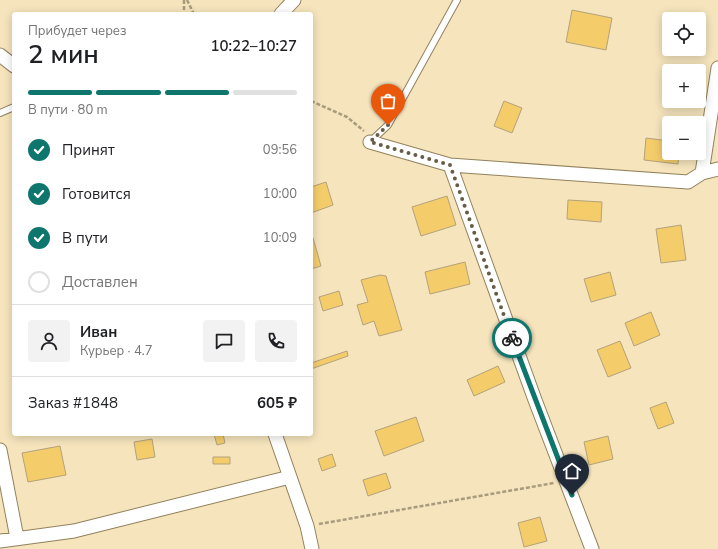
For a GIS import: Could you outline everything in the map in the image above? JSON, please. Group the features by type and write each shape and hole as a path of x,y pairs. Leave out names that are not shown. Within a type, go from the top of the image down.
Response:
{"street":[{"path":"283,12 294,0"},
{"path":"0,55 12,64"},
{"path":"702,173 718,68"},
{"path":"370,142 450,165 688,182 702,173 718,169"},
{"path":"450,165 592,549"},
{"path":"277,436 307,526 312,549"},
{"path":"0,450 18,538"},
{"path":"0,540 74,531 290,477"}],"lane":[{"path":"370,142 388,125 457,0"},
{"path":"0,113 12,109"}],"path":[{"path":"184,0 184,12"},
{"path":"187,0 193,12"},
{"path":"313,102 347,117 363,130 370,142"},
{"path":"307,526 566,481"}],"building":[{"path":"572,10 612,18 606,50 566,42"},
{"path":"504,101 522,108 512,133 494,126"},
{"path":"646,138 662,140 662,160 678,160 678,164 644,160"},
{"path":"326,182 333,205 313,212 313,186"},
{"path":"447,196 456,225 421,236 412,207"},
{"path":"568,200 602,202 601,222 567,219"},
{"path":"681,225 686,260 661,263 656,229"},
{"path":"313,238 321,266 313,268"},
{"path":"465,262 470,284 430,294 425,272"},
{"path":"610,272 616,295 591,302 584,279"},
{"path":"380,275 386,276 402,330 379,336 374,321 363,325 357,305 368,302 361,280"},
{"path":"339,291 343,305 323,311 319,297"},
{"path":"651,312 660,335 634,346 625,323"},
{"path":"620,341 631,368 608,377 597,350"},
{"path":"347,351 348,356 313,368 313,362"},
{"path":"498,366 505,382 474,396 467,380"},
{"path":"666,402 674,423 658,429 650,408"},
{"path":"416,417 424,441 384,456 375,431"},
{"path":"215,436 223,436 225,443 217,445"},
{"path":"608,436 613,459 589,465 584,442"},
{"path":"152,439 155,457 137,460 134,442"},
{"path":"60,446 66,475 28,482 22,453"},
{"path":"332,454 336,466 322,471 318,459"},
{"path":"213,457 230,457 230,464 213,464"},
{"path":"386,473 391,488 368,496 363,480"},
{"path":"540,517 547,541 524,547 518,523"}],"way so far":[{"path":"388,125 370,142 450,165 512,338"}],"route":[{"path":"512,338 572,495"}]}
